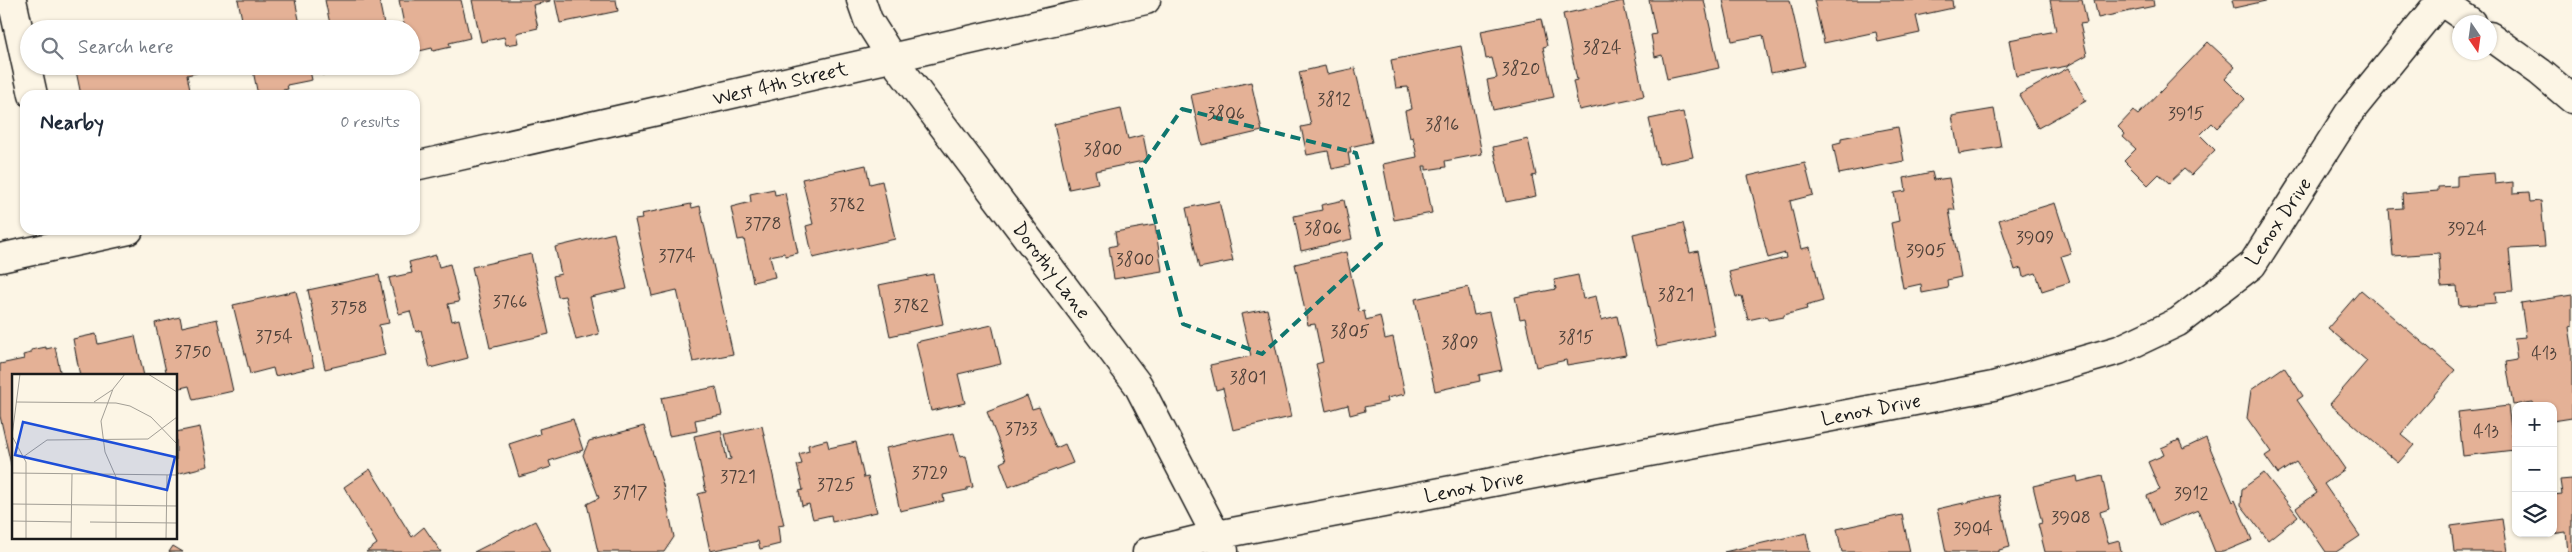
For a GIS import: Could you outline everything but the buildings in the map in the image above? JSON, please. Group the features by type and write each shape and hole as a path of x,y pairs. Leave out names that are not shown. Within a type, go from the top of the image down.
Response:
{"street":[{"path":"12,0 20,36"},
{"name":"Dorothy Lane","path":"861,0 868,20 892,58 1138,384 1221,543"},
{"name":"West 4th Street","path":"420,165 1146,0"},
{"path":"2440,0 2461,15"},
{"name":"Lenox Drive","path":"1147,552 1221,543 1993,386 2119,350 2178,322 2252,265 2349,113 2440,0"},
{"path":"2497,41 2540,72 2572,99"},
{"path":"29,75 32,90"},
{"path":"0,258 64,237 83,235"}],"highlighted area":[{"path":"1182,109 1356,153 1381,244 1262,354 1183,324 1141,168"}]}
